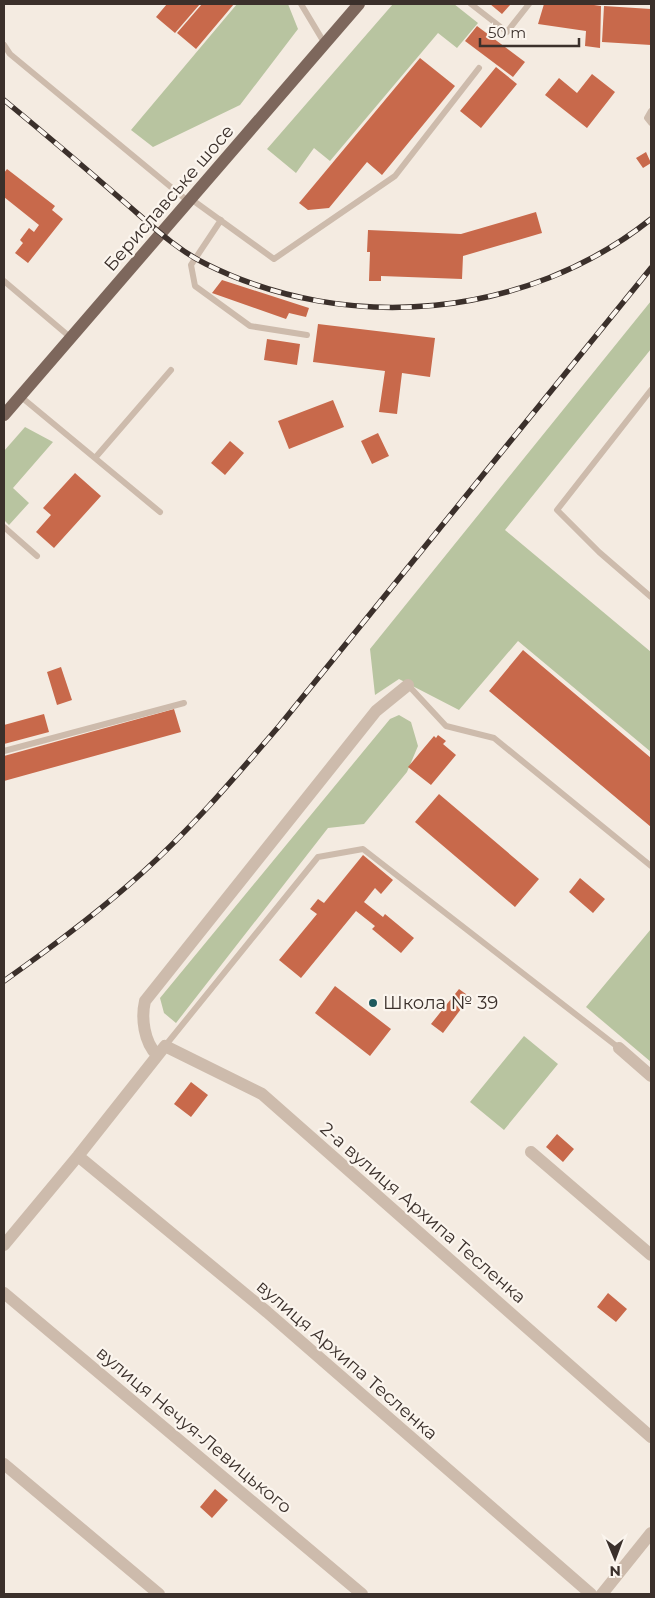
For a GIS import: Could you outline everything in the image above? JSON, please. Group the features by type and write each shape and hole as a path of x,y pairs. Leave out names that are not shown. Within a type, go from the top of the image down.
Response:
{"main road":[{"name":"Бериславське шосе","path":"4,415 360,4"}],"street":[{"path":"4,1245 78,1156 161,1050 150,1046 143,1015 145,1001 376,711 408,685"},
{"path":"619,1048 651,1076"},
{"name":"2-а вулиця Архипа Тесленка","path":"161,1050 262,1094 651,1437"},
{"path":"531,1152 651,1255"},
{"name":"вулиця Архипа Тесленка","path":"78,1156 266,1312 591,1594"},
{"name":"вулиця Нечуя-Левицького","path":"4,1293 362,1594"},
{"path":"4,1464 159,1594"},
{"path":"602,1594 651,1533"}],"lane":[{"path":"301,4 325,44"},
{"path":"471,4 507,32 529,4"},
{"path":"4,45 10,54 190,200 274,259 395,176 479,68"},
{"path":"651,111 647,118 651,123"},
{"path":"220,220 191,264 195,286 250,326 307,335"},
{"path":"4,281 70,337"},
{"path":"95,458 171,370"},
{"path":"651,390 557,510 599,552 651,597"},
{"path":"20,396 160,512"},
{"path":"4,527 37,556"},
{"path":"408,685 446,726 494,738 651,866"},
{"path":"4,751 184,703"},
{"path":"161,1050 318,857 363,849 619,1048"}],"green space":[{"path":"237,4 288,4 298,29 240,105 153,147 131,130"},
{"path":"393,4 454,4 478,23 457,48 438,33 330,161 314,148 296,173 267,149"},
{"path":"651,301 651,349 505,530 651,652 651,752 518,641 459,710 399,679 375,695 370,649"},
{"path":"25,427 53,442 13,488 29,503 9,525 4,520 4,451"},
{"path":"399,715 411,722 418,746 407,772 364,824 328,828 176,1023 164,1013 160,998 390,719"},
{"path":"651,929 651,1062 586,1007"},
{"path":"524,1036 558,1064 504,1130 470,1102"}],"building":[{"path":"167,4 200,4 175,33 156,17"},
{"path":"202,4 234,4 196,49 177,33"},
{"path":"490,4 511,4 502,14"},
{"path":"544,4 587,4 601,6 600,48 585,46 586,31 538,24"},
{"path":"604,6 651,9 651,45 602,42"},
{"path":"477,26 525,62 513,77 465,41"},
{"path":"420,58 455,86 382,175 367,162 329,208 308,210 299,203"},
{"path":"496,67 517,84 481,128 460,111"},
{"path":"592,74 615,92 587,128 545,95 559,78 577,93"},
{"path":"646,152 651,163 643,168 636,158"},
{"path":"7,169 55,206 52,210 63,219 28,263 15,253 23,243 20,240 29,228 34,232 39,225 4,197 4,173"},
{"path":"536,212 542,233 463,256 462,279 381,276 381,281 369,281 370,252 367,252 368,230 461,234"},
{"path":"222,280 309,308 306,317 289,313 286,319 212,293"},
{"path":"318,324 435,338 430,377 402,373 397,414 379,412 385,371 313,362"},
{"path":"267,339 300,344 297,365 264,360"},
{"path":"333,400 344,427 289,449 278,421"},
{"path":"378,433 389,456 372,464 361,441"},
{"path":"230,441 244,453 225,475 211,463"},
{"path":"75,473 101,496 54,548 36,532 51,515 43,508"},
{"path":"523,650 651,758 651,827 489,691"},
{"path":"61,667 72,700 57,705 47,672"},
{"path":"174,709 181,732 4,781 4,756"},
{"path":"44,714 49,732 4,744 4,725"},
{"path":"438,735 446,741 443,744 456,755 431,785 408,767 434,736 436,738"},
{"path":"439,794 539,879 515,907 415,822"},
{"path":"363,855 393,880 381,894 375,888 364,902 383,917 385,914 414,938 401,953 372,929 375,926 356,911 301,978 279,960 317,914 310,909 318,899 324,903"},
{"path":"580,878 605,899 593,913 569,892"},
{"path":"335,986 391,1029 370,1056 315,1013"},
{"path":"459,989 470,997 443,1033 431,1024"},
{"path":"191,1082 208,1095 191,1117 174,1104"},
{"path":"557,1134 574,1149 563,1162 546,1147"},
{"path":"608,1293 627,1309 616,1322 597,1307"},
{"path":"215,1489 228,1500 212,1518 200,1507"}],"railway":[{"path":"4,100 183,251 206,264 261,287 318,301 377,307 435,305 493,295 549,278 602,252 651,219"},
{"path":"4,981 109,902 160,856 213,801 280,725 651,268"}],"place":[{"name":"Школа № 39","path":"373,1003"}]}
